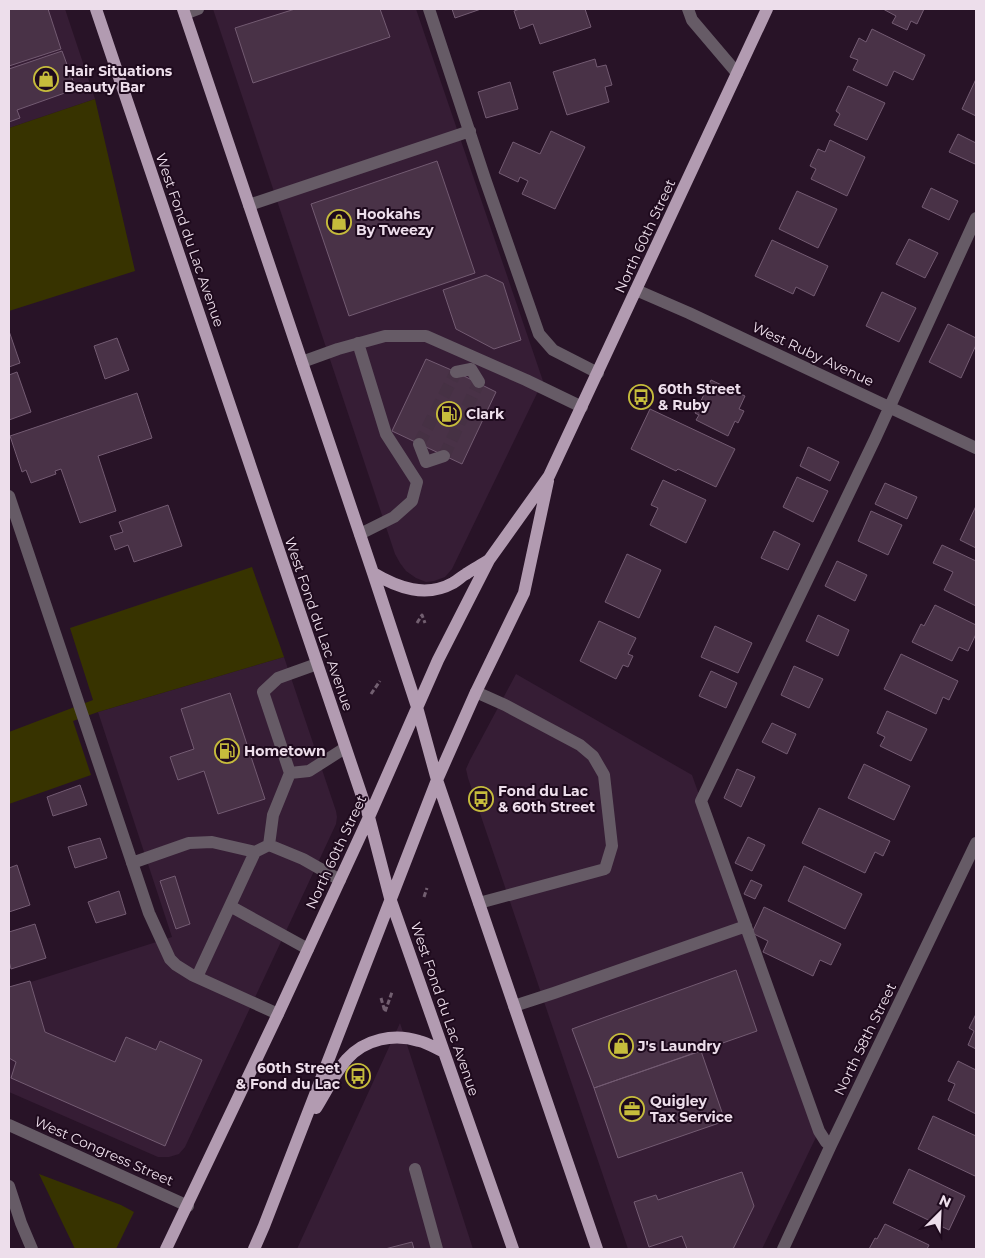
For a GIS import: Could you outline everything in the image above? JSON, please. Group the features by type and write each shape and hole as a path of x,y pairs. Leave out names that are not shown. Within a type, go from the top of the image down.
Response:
{"main road":[{"name":"West Fond du Lac Avenue","path":"96,9 369,817 390,898 513,1249"},
{"name":"North 60th Street","path":"166,1249 188,1206 340,880 438,660 490,560 550,476 767,9"},
{"path":"184,11 417,707 436,780 597,1249"},
{"name":"North 60th Street","path":"254,1249 436,780 524,594 550,476"},
{"path":"373,573 399,587 419,591 430,590 444,587 490,560"},
{"path":"299,1136 340,1068 348,1058 365,1044 382,1039 411,1039 444,1052"}],"street":[{"path":"184,11 198,9"},
{"path":"429,9 539,334 553,350 598,373"},
{"path":"688,9 692,20 737,73"},
{"path":"249,205 470,131"},
{"path":"831,1145 826,1142 819,1132 701,800 890,407 976,218"},
{"name":"West Ruby Avenue","path":"636,290 698,317 976,448"},
{"path":"302,362 338,349 385,336 426,336 473,363 526,380 582,407"},
{"path":"358,343 386,434 417,482"},
{"path":"456,372 473,363"},
{"path":"473,363 479,382"},
{"path":"360,534 394,517 412,501 417,482 426,462 420,444"},
{"path":"426,462 444,456"},
{"path":"9,496 148,913 170,959 176,965 197,977 278,1014"},
{"path":"269,844 273,815 290,773 263,692 278,678 317,664"},
{"path":"476,692 580,745 593,756 604,775 612,846 605,869 479,902"},
{"path":"290,773 309,771 345,748"},
{"path":"132,863 189,843 212,842 255,852"},
{"name":"North 58th Street","path":"783,1249 976,843"},
{"path":"197,977 255,852 269,844"},
{"path":"269,844 303,859 340,880"},
{"path":"230,906 308,949"},
{"path":"514,1006 746,926"},
{"name":"West Congress Street","path":"9,1125 188,1206"},
{"path":"415,1169 436,1249"},
{"path":"9,1186 32,1249"}],"path":[{"path":"417,623 422,615 425,623"},
{"path":"371,694 380,681"},
{"path":"424,896 427,888"},
{"path":"381,998 385,1012 392,992"}],"shaded area":[{"path":"9,9 65,9 95,99 9,128"},
{"path":"213,9 416,9 543,381 452,569 445,577 426,582 416,578 406,571 395,554"},
{"path":"95,99 135,271 9,311 9,128"},
{"path":"252,567 284,657 73,721 91,775 9,804 9,732 93,700 70,628"},
{"path":"284,657 336,811 336,824 185,1147 179,1154 169,1157 158,1157 9,1092 9,989 172,937 98,712"},
{"path":"516,674 692,775 819,1131 762,1249 628,1249 466,769"},
{"path":"400,1023 473,1249 297,1249"},
{"path":"39,1174 121,1205 134,1212 116,1249 75,1249"}],"building":[{"path":"9,9 48,9 61,49 9,66"},
{"path":"295,9 380,9 390,37 253,83 235,28"},
{"path":"452,9 481,9 455,18"},
{"path":"520,9 585,9 591,27 540,44 533,24 520,29 514,11"},
{"path":"883,9 924,9 917,24 911,21 907,30 892,23 896,16"},
{"path":"872,29 925,55 913,80 894,71 887,86 853,70 858,60 850,57 859,38 866,42"},
{"path":"62,51 76,89 17,110 20,118 9,122 9,69"},
{"path":"595,59 597,67 606,65 612,85 605,87 609,102 567,115 553,72"},
{"path":"976,79 976,116 962,109"},
{"path":"510,82 518,109 486,118 478,92"},
{"path":"848,86 885,103 867,140 834,125 840,114 836,111"},
{"path":"551,131 585,147 555,209 522,194 528,181 520,177 518,182 499,173 513,142 540,154"},
{"path":"958,134 976,143 975,164 949,152"},
{"path":"830,140 865,157 847,196 811,179 816,169 810,166 818,149 825,152"},
{"path":"437,161 475,273 349,316 311,204"},
{"path":"931,188 958,201 949,220 922,207"},
{"path":"797,191 837,209 818,248 779,229"},
{"path":"909,239 938,253 925,278 896,264"},
{"path":"772,240 828,266 814,296 796,287 793,294 755,276"},
{"path":"486,275 503,283 521,340 494,349 456,329 443,290"},
{"path":"882,292 916,308 899,342 866,326"},
{"path":"948,324 976,338 976,345 961,378 929,362"},
{"path":"9,331 20,363 9,367"},
{"path":"117,338 129,370 105,379 94,346"},
{"path":"426,359 496,392 462,464 392,431"},
{"path":"17,372 31,412 9,420 9,375"},
{"path":"711,380 745,396 739,409 744,411 738,423 735,421 728,436 696,420 699,415 695,413"},
{"path":"137,393 152,438 98,456 116,511 80,523 61,469 55,471 56,474 31,483 26,470 22,472 10,436"},
{"path":"650,409 735,449 716,487 678,469 676,471 631,449"},
{"path":"808,447 839,462 830,481 800,466"},
{"path":"797,477 828,491 813,522 783,507"},
{"path":"663,480 706,500 686,543 650,525 658,508 651,505"},
{"path":"885,483 917,497 907,519 875,504"},
{"path":"168,505 182,546 134,562 128,545 115,550 110,536 123,532 119,522"},
{"path":"976,506 976,548 960,540"},
{"path":"871,511 902,525 888,555 858,541"},
{"path":"774,531 800,544 788,570 761,558"},
{"path":"942,545 976,561 976,606 944,590 953,572 933,563"},
{"path":"627,554 661,570 639,618 605,602"},
{"path":"837,561 867,575 855,601 825,586"},
{"path":"935,605 976,625 976,634 968,651 959,647 952,661 912,642 921,624 924,626"},
{"path":"818,615 849,630 838,656 806,641"},
{"path":"599,621 636,638 628,654 633,656 628,667 623,665 616,679 580,661"},
{"path":"715,626 752,643 738,673 701,657"},
{"path":"901,654 958,681 949,700 943,697 936,714 884,689"},
{"path":"794,666 823,679 809,708 781,695"},
{"path":"711,671 737,683 726,708 699,696"},
{"path":"230,693 265,799 218,814 204,771 178,780 170,757 194,749 181,709"},
{"path":"887,711 927,729 911,761 880,746 885,737 877,733"},
{"path":"772,723 796,734 787,754 762,742"},
{"path":"864,764 910,786 894,820 848,798"},
{"path":"737,769 755,777 741,807 724,798"},
{"path":"80,785 87,805 53,816 47,797"},
{"path":"819,808 890,841 883,856 875,852 865,873 802,843"},
{"path":"748,837 765,845 752,871 735,863"},
{"path":"100,838 107,858 75,868 68,847"},
{"path":"17,865 30,905 9,912 9,868"},
{"path":"804,866 862,894 845,929 788,901"},
{"path":"175,876 190,924 176,929 160,881"},
{"path":"751,880 762,885 755,899 744,894"},
{"path":"119,891 126,914 96,923 88,902"},
{"path":"764,907 841,944 831,965 820,960 813,976 763,952 768,941 752,933"},
{"path":"35,924 46,958 11,969 9,961 9,932"},
{"path":"736,970 757,1031 594,1088 572,1029"},
{"path":"30,981 45,1032 115,1062 126,1037 156,1050 160,1041 202,1060 165,1146 11,1078 16,1062 9,1058 9,987"},
{"path":"976,1014 976,1049 968,1045 974,1031 969,1028"},
{"path":"701,1051 725,1121 618,1158 594,1088"},
{"path":"958,1061 976,1070 976,1114 948,1100 955,1084 948,1081"},
{"path":"933,1116 976,1136 975,1176 918,1149"},
{"path":"909,1169 965,1196 949,1230 893,1203"},
{"path":"742,1172 754,1206 733,1249 687,1249 682,1236 649,1247 634,1202 656,1195 658,1200"},
{"path":"885,1224 929,1245 927,1249 869,1249"},
{"path":"412,1242 414,1249 385,1249"}],"tunnel":[{"path":"419,444 456,372"},
{"path":"444,456 479,382"}],"place":[{"name":"Hair Situations Beauty Bar","path":"46,79"},
{"name":"Hookahs By Tweezy","path":"339,222"},
{"name":"60th Street & Ruby","path":"641,397"},
{"name":"Clark","path":"449,414"},
{"name":"Hometown","path":"227,751"},
{"name":"Fond du Lac & 60th Street","path":"481,799"},
{"name":"J's Laundry","path":"621,1046"},
{"name":"60th Street & Fond du Lac","path":"358,1076"},
{"name":"Quigley Tax Service","path":"632,1109"}]}
